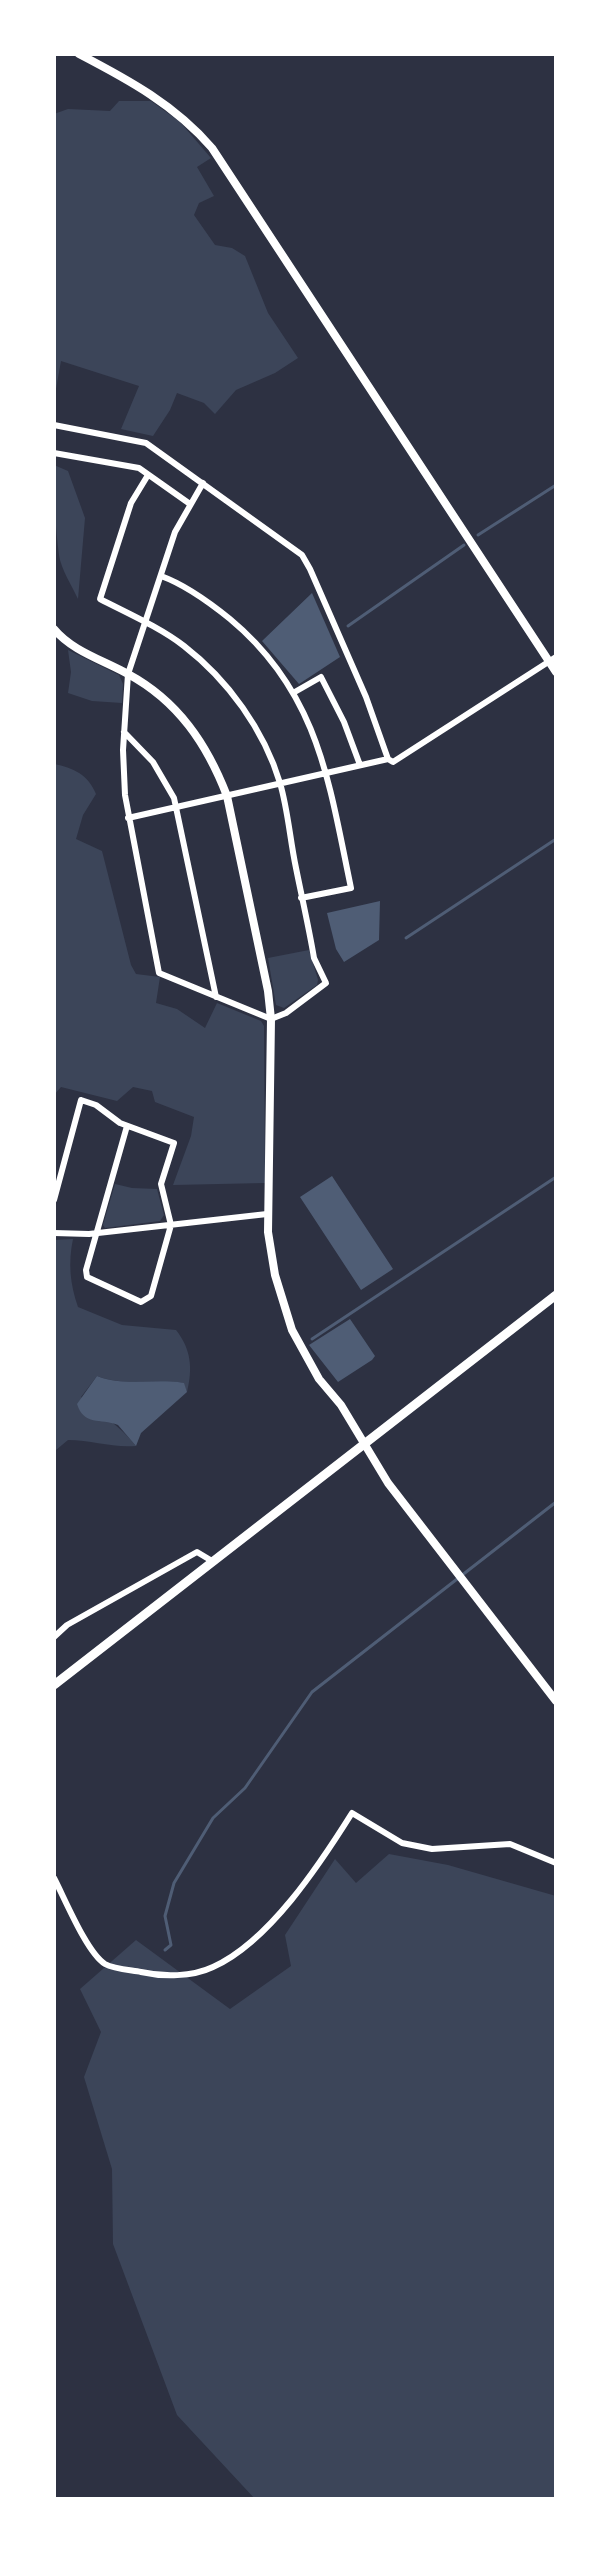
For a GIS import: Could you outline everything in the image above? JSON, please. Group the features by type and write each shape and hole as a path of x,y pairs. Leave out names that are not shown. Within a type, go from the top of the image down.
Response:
{"highway":[{"path":"54,1685 556,1295"}],"street":[{"path":"79,54 164,102 195,129 212,148 553,660 556,672"},
{"path":"54,425 146,444 302,555 366,697 388,759 393,762 553,660"},
{"path":"54,453 139,468 190,504"},
{"path":"148,475 131,503 100,599 144,621 183,645 226,686 256,729 280,784 314,958 326,983 286,1013 271,1018 159,973 128,818 123,771 128,674 144,621 175,532 203,483"},
{"path":"161,576 174,580 214,606 242,630 281,673 315,734 327,773 351,888 302,897"},
{"path":"54,628 58,639 128,674 160,695 183,716 212,760 227,796 266,980 271,1018 267,1214 275,1275 292,1330 320,1379 341,1405 388,1483 556,1701"},
{"path":"293,693 321,677 344,722 360,765"},
{"path":"124,732 153,762 170,789 177,808 216,997"},
{"path":"128,818 388,759"},
{"path":"54,1200 81,1100 96,1105 127,1125 174,1143 161,1184 171,1225 152,1296 141,1302 87,1277 86,1270 127,1125"},
{"path":"54,1233 96,1233 267,1214"},
{"path":"54,1637 68,1625 197,1552 212,1561"},
{"path":"54,1878 83,1937 105,1964 154,1975 183,1974 212,1968 241,1949 282,1910 313,1873 352,1813 402,1843 432,1849 510,1844 556,1863"}],"shaded area":[{"path":"119,101 151,101 180,122 211,158 197,167 214,196 199,203 194,215 215,245 232,248 245,256 268,313 298,358 275,373 236,390 215,414 204,403 177,393 170,410 153,436 121,429 139,386 61,361 54,400 54,114 68,109 110,111"},
{"path":"54,465 68,471 85,518 78,599 64,572 59,555"},
{"path":"312,593 340,657 299,684 262,641"},
{"path":"68,650 119,675 123,684 122,703 92,701 68,693 71,672"},
{"path":"54,764 79,773 89,781 96,794 83,815 76,839 102,851 131,965 136,974 160,977 156,1003 177,1009 205,1028 217,1003 261,1021 264,1026 265,1183 173,1185 191,1136 194,1117 155,1102 152,1091 133,1087 117,1101 61,1087 54,1095"},
{"path":"380,901 379,940 344,962 336,949 327,913"},
{"path":"309,950 318,980 317,985 284,1008 276,1005 268,958"},
{"path":"332,1176 393,1269 361,1290 300,1197"},
{"path":"115,1184 132,1188 157,1189 164,1215 160,1221 105,1228 103,1225"},
{"path":"73,1239 71,1273 78,1307 122,1325 176,1330 188,1352 190,1375 187,1392 183,1383 129,1382 97,1376 81,1397 117,1426 136,1446 68,1440 56,1450 54,1446 54,1240"},
{"path":"350,1319 375,1356 338,1382 309,1345"},
{"path":"97,1376 129,1382 184,1383 187,1392 141,1433 136,1446 118,1425 93,1420 84,1416 80,1411 77,1404"},
{"path":"389,1854 448,1865 556,1896 556,2499 255,2499 177,2415 113,2244 112,2169 84,2077 101,2032 80,1989 136,1940 230,2009 291,1966 285,1935 335,1859 356,1883"}],"waterway":[{"path":"478,535 556,485"},
{"path":"348,626 464,545"},
{"path":"406,938 556,839"},
{"path":"312,1339 556,1177"},
{"path":"165,1950 171,1945 165,1916 174,1883 213,1818 245,1788 312,1692 556,1502"}]}
